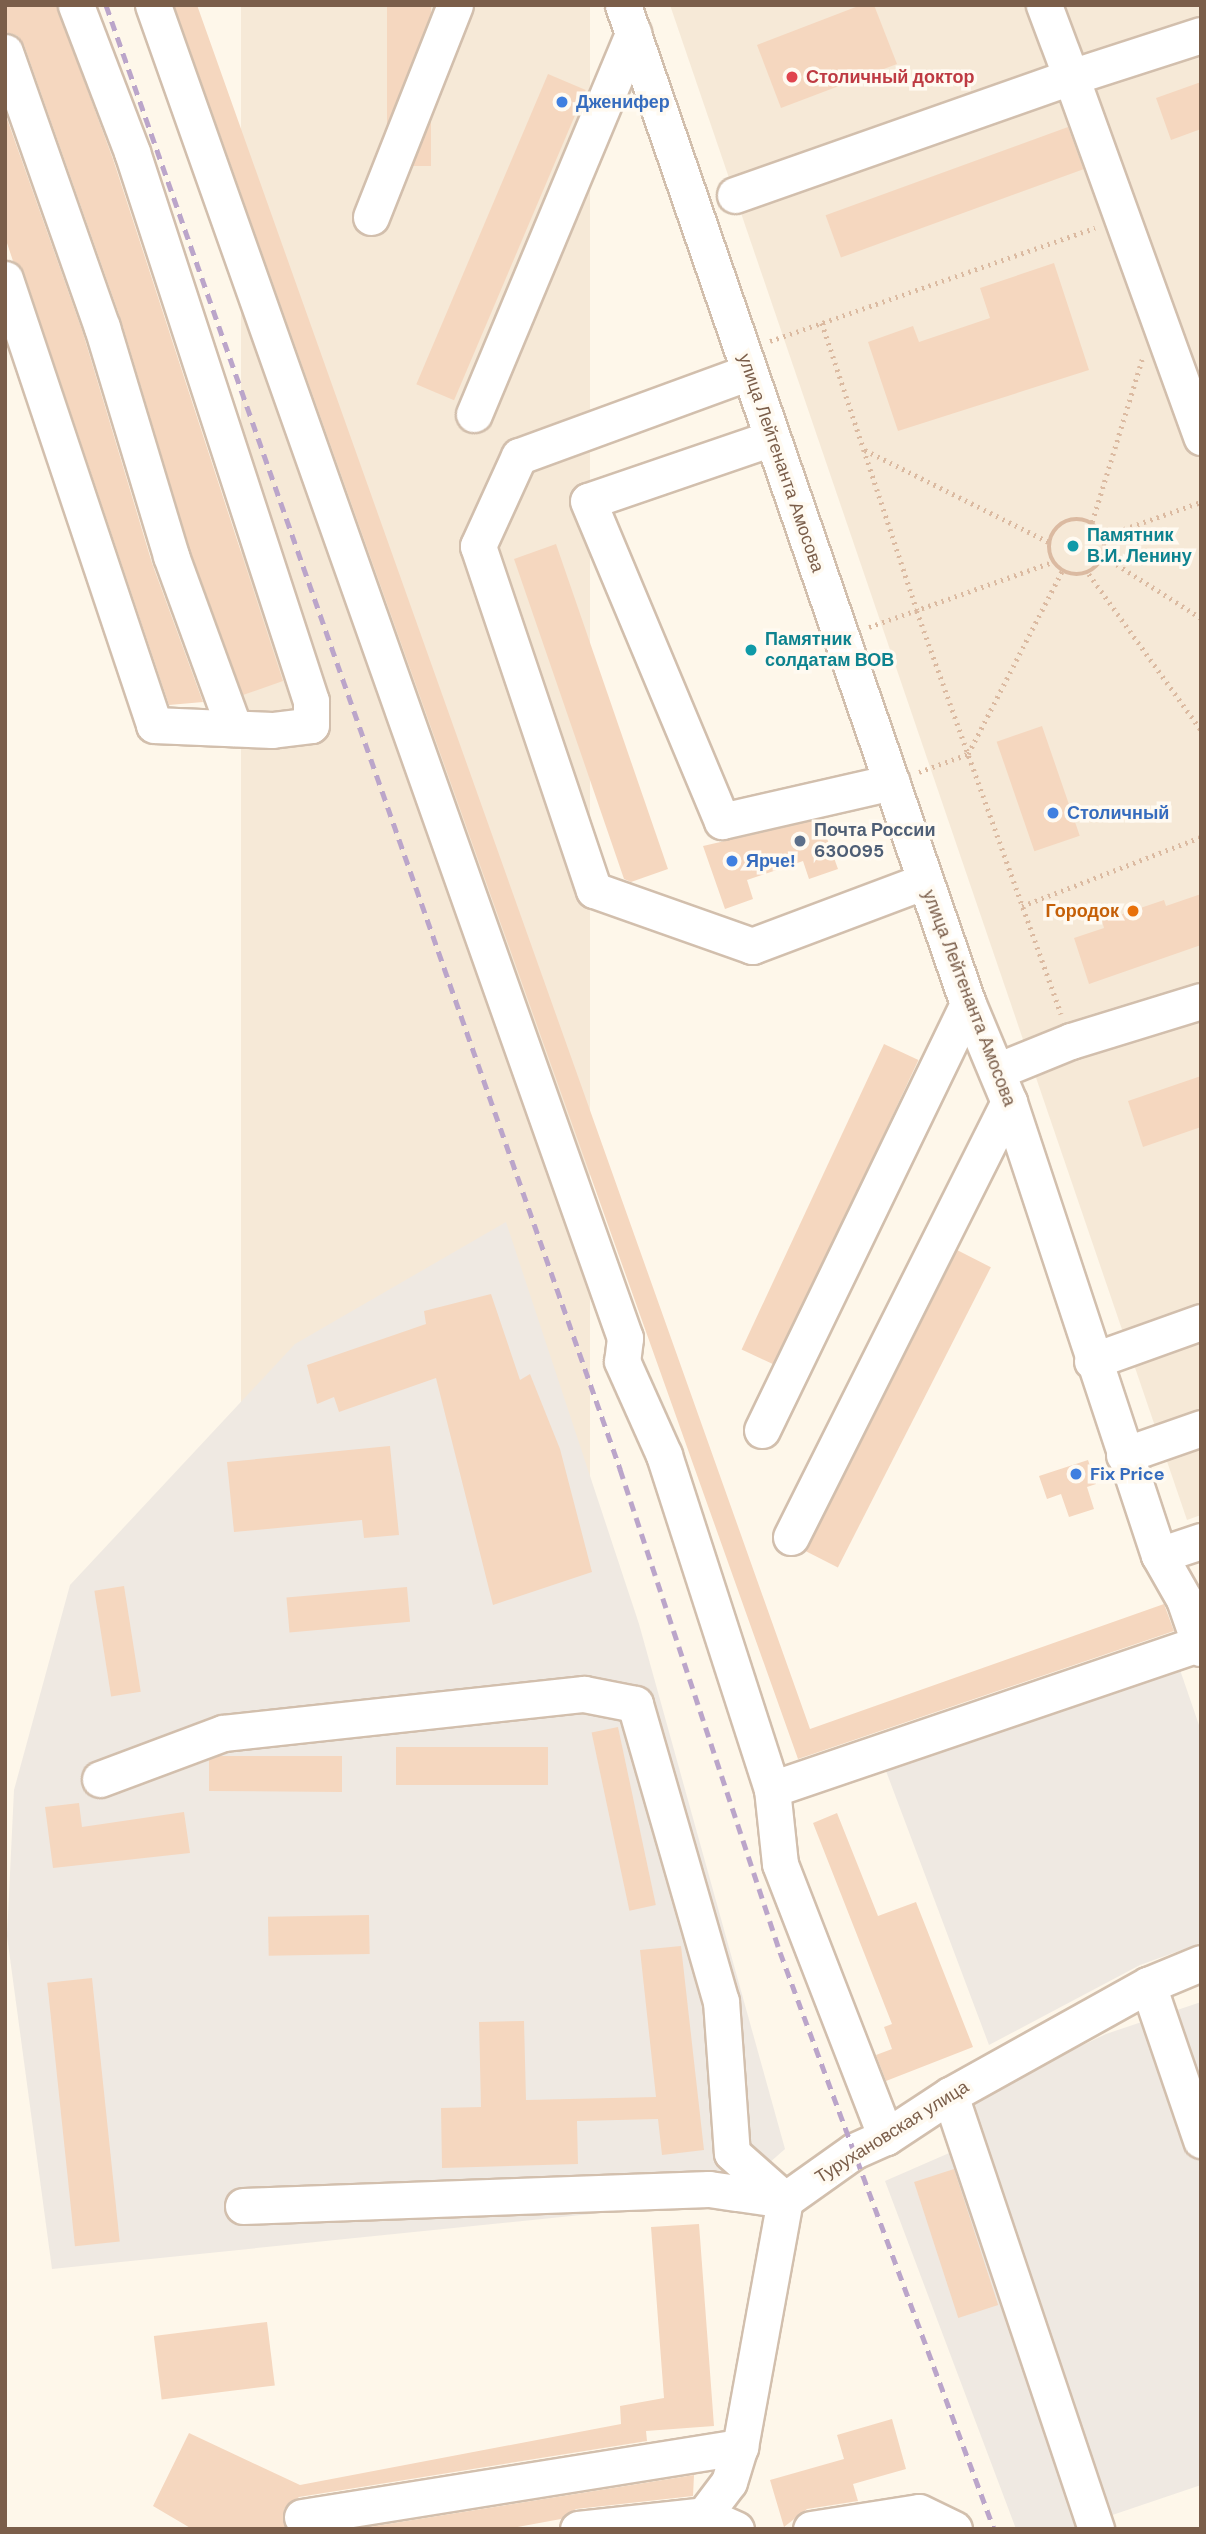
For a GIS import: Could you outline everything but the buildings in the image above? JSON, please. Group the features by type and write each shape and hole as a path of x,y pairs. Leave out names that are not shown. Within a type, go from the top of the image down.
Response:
{"street":[{"path":"5,279 155,726 272,730 311,725 311,701 132,152 76,5"},
{"path":"153,5 625,1338 622,1361 664,1455 772,1789 780,1864 886,2137"},
{"path":"371,217 455,5"},
{"path":"1044,5 1201,437"},
{"path":"474,414 628,19"},
{"name":"улица Лейтенанта Амосова","path":"628,19 968,1004 1003,1086 1092,1361 1159,1555 1184,1599 1200,1646"},
{"path":"735,195 1071,77 1201,35"},
{"path":"5,52 102,327 171,556 234,728"},
{"path":"746,361 519,456 478,545 594,890 752,946 925,881"},
{"path":"772,438 588,501 722,821 892,782"},
{"path":"791,1537 1003,1086 1071,1041 1201,1001"},
{"path":"762,1430 968,1004"},
{"path":"1092,1361 1201,1322"},
{"path":"1124,1454 1201,1428"},
{"path":"1159,1555 1201,1541"},
{"path":"772,1789 1200,1646"},
{"path":"100,1779 223,1733 584,1694 635,1703 721,2001 732,2152 785,2200"},
{"name":"Турухановская улица","path":"785,2200 854,2151 886,2137 950,2095 1148,1985 1201,1964"},
{"path":"1148,1985 1192,2089 1201,2140"},
{"path":"950,2095 1096,2529"},
{"path":"243,2206 709,2189 785,2200"},
{"path":"695,2522 729,2482 740,2447 785,2200"},
{"path":"302,2517 740,2447"},
{"path":"811,2529 849,2526 919,2512 954,2529"},
{"path":"578,2529 695,2522 736,2529"}],"path":[{"path":"746,361 822,323 1123,219"},
{"path":"1092,522 1156,312"},
{"path":"822,323 917,611 1071,1041"},
{"path":"864,449 1049,542"},
{"path":"1104,536 1201,502"},
{"path":"1074,519 1092,522 1104,536 1105,558 1089,574 1075,576 1062,571 1053,562 1049,542 1058,526 1074,519"},
{"path":"1105,558 1201,618"},
{"path":"841,636 1053,562"},
{"path":"892,782 968,754 1062,571"},
{"path":"1089,574 1201,730"},
{"path":"1021,906 1201,837"}],"shaded area":[{"path":"241,5 590,5 590,1761 241,1761"},
{"path":"670,5 1201,5 1201,1515 1187,1520"},
{"path":"506,1222 639,1624 785,2149 727,2200 52,2269 7,1936 14,1790 70,1585 295,1344"},
{"path":"1178,1664 1201,1731 1201,1943 1140,1965 989,2045 883,1763"},
{"path":"1201,2002 1201,2485 1071,2529 1016,2529 885,2181 979,2140 963,2102 1106,2034"}],"railway":[{"path":"106,5 620,1469 780,1952 994,2529"}],"place":[{"name":"Столичный доктор","path":"792,77"},
{"name":"Дженифер","path":"562,102"},
{"name":"Памятник В.И. Ленину","path":"1073,546"},
{"name":"Памятник солдатам ВОВ","path":"751,650"},
{"name":"Столичный","path":"1053,813"},
{"name":"Почта России 630095","path":"800,841"},
{"name":"Ярче!","path":"732,861"},
{"name":"Городок","path":"1133,911"},
{"name":"Fix Price","path":"1076,1474"}]}
